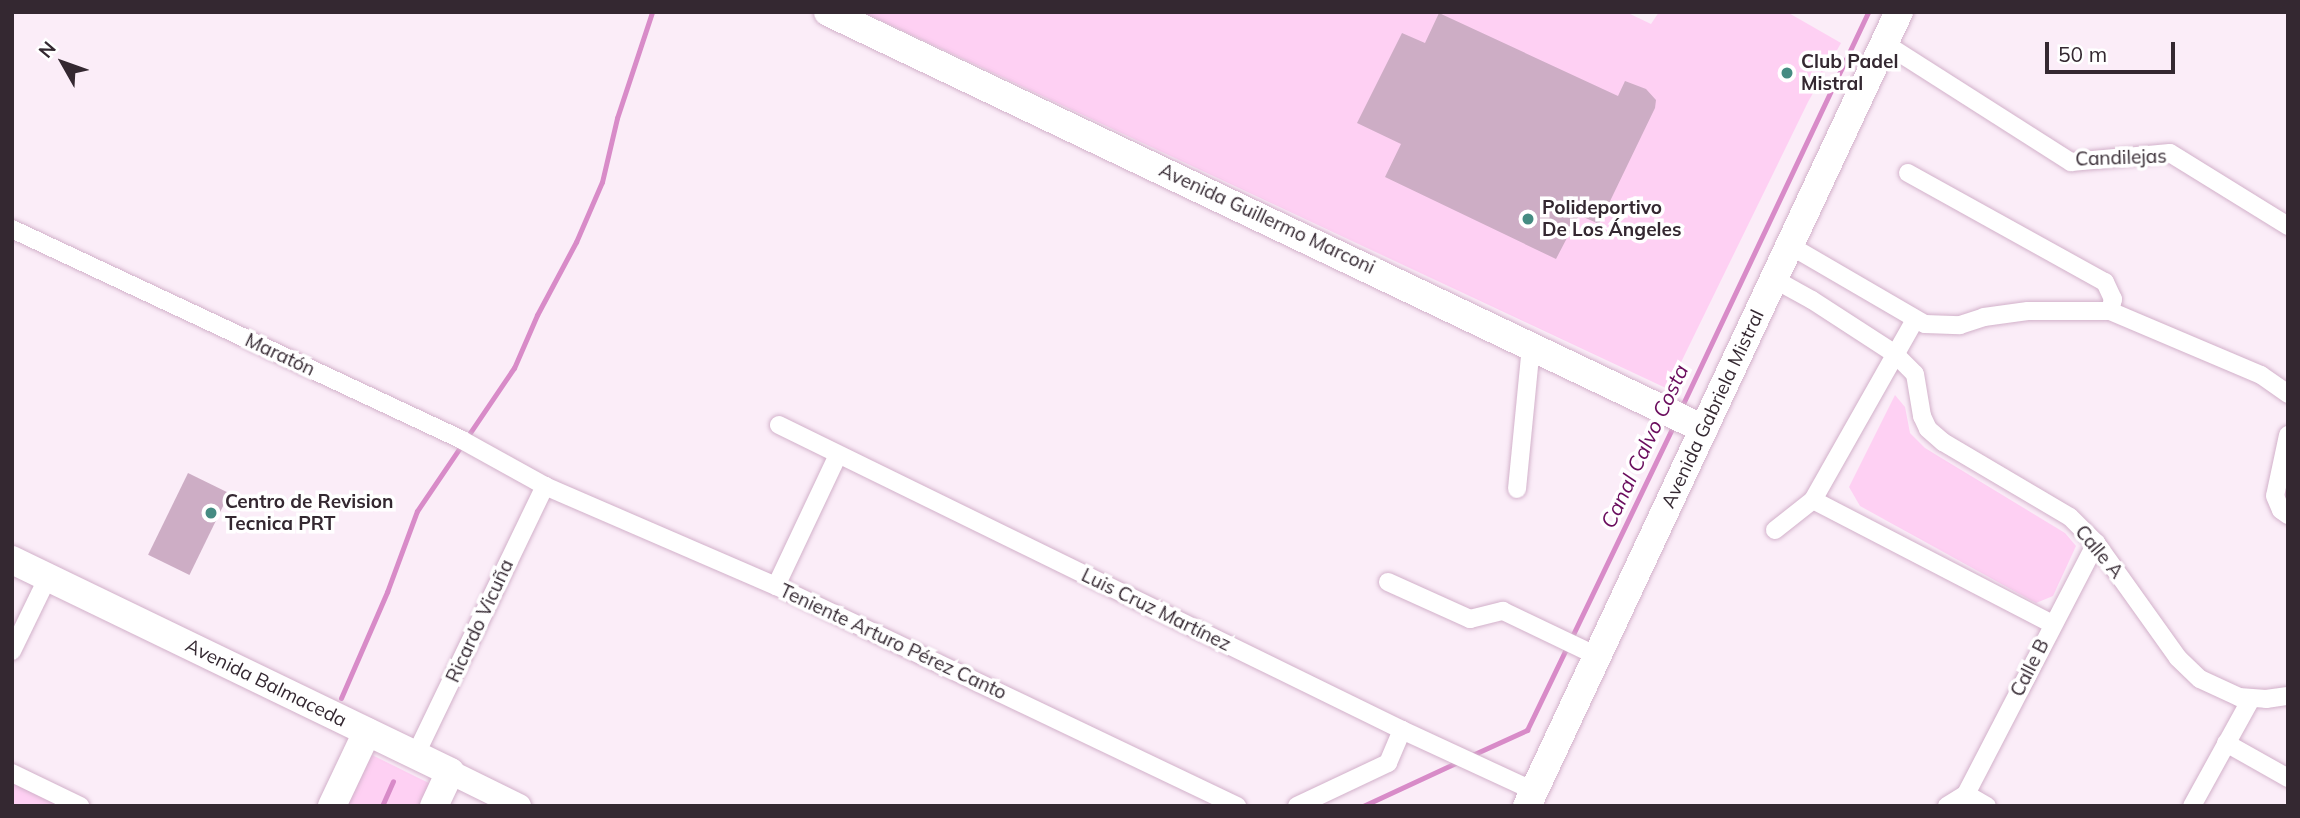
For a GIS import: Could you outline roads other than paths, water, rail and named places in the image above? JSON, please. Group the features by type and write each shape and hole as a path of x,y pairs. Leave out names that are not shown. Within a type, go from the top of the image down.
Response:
{"main road":[{"name":"Avenida Guillermo Marconi","path":"828,12 1688,421"},
{"name":"Avenida Gabriela Mistral","path":"1531,798 1589,652 1688,421 1774,279 1899,12"},
{"name":"Avenida Balmaceda","path":"12,560 519,806"},
{"path":"331,806 367,732"},
{"path":"434,806 450,772"}],"street":[{"name":"Candilejas","path":"1884,43 2071,162 2170,153 2288,226"},
{"path":"1908,173 2105,282 2113,299 2110,311"},
{"name":"Maratón","path":"12,229 462,440 545,486"},
{"path":"1789,245 1915,320 1948,326 2028,311 2110,311 2261,375 2288,394"},
{"name":"Calle A","path":"1774,279 1812,300 1895,355 1915,374 1922,416 1928,429 1943,442 2070,517 2096,542 2188,669 2213,688 2251,699 2288,696"},
{"path":"1775,530 1813,500 1915,320"},
{"path":"1517,489 1531,345"},
{"name":"Luis Cruz Martínez","path":"779,425 1402,730 1479,764 1531,798"},
{"path":"2288,435 2275,496 2281,510 2288,515"},
{"path":"776,586 838,455"},
{"name":"Teniente Arturo Pérez Canto","path":"545,486 776,586 1237,806"},
{"name":"Ricardo Vicuña","path":"415,756 545,486"},
{"path":"1813,500 2052,624"},
{"name":"Calle B","path":"1966,794 2096,542"},
{"path":"12,651 48,577"},
{"path":"1388,582 1470,619 1503,611 1589,652"},
{"path":"2192,806 2251,699"},
{"path":"1297,806 1388,764 1402,730"},
{"path":"2227,743 2288,778"},
{"path":"12,773 80,806"},
{"path":"1947,806 1966,794 1987,806"}],"waterway":[{"path":"341,698 387,592 417,511 514,368 537,315 576,242 602,182 617,118 652,12"},
{"name":"Canal Calvo Costa","path":"1681,408 1868,12"},
{"name":"Canal Calvo Costa","path":"1470,756 1527,730 1674,424"},
{"name":"Canal Calvo Costa","path":"1363,806 1458,762"},
{"path":"382,806 393,781"}],"place":[{"name":"Club Padel Mistral","path":"1787,73"},
{"name":"Polideportivo De Los Ángeles","path":"1528,219"},
{"name":"Centro de Revision Tecnica PRT","path":"211,513"}]}
